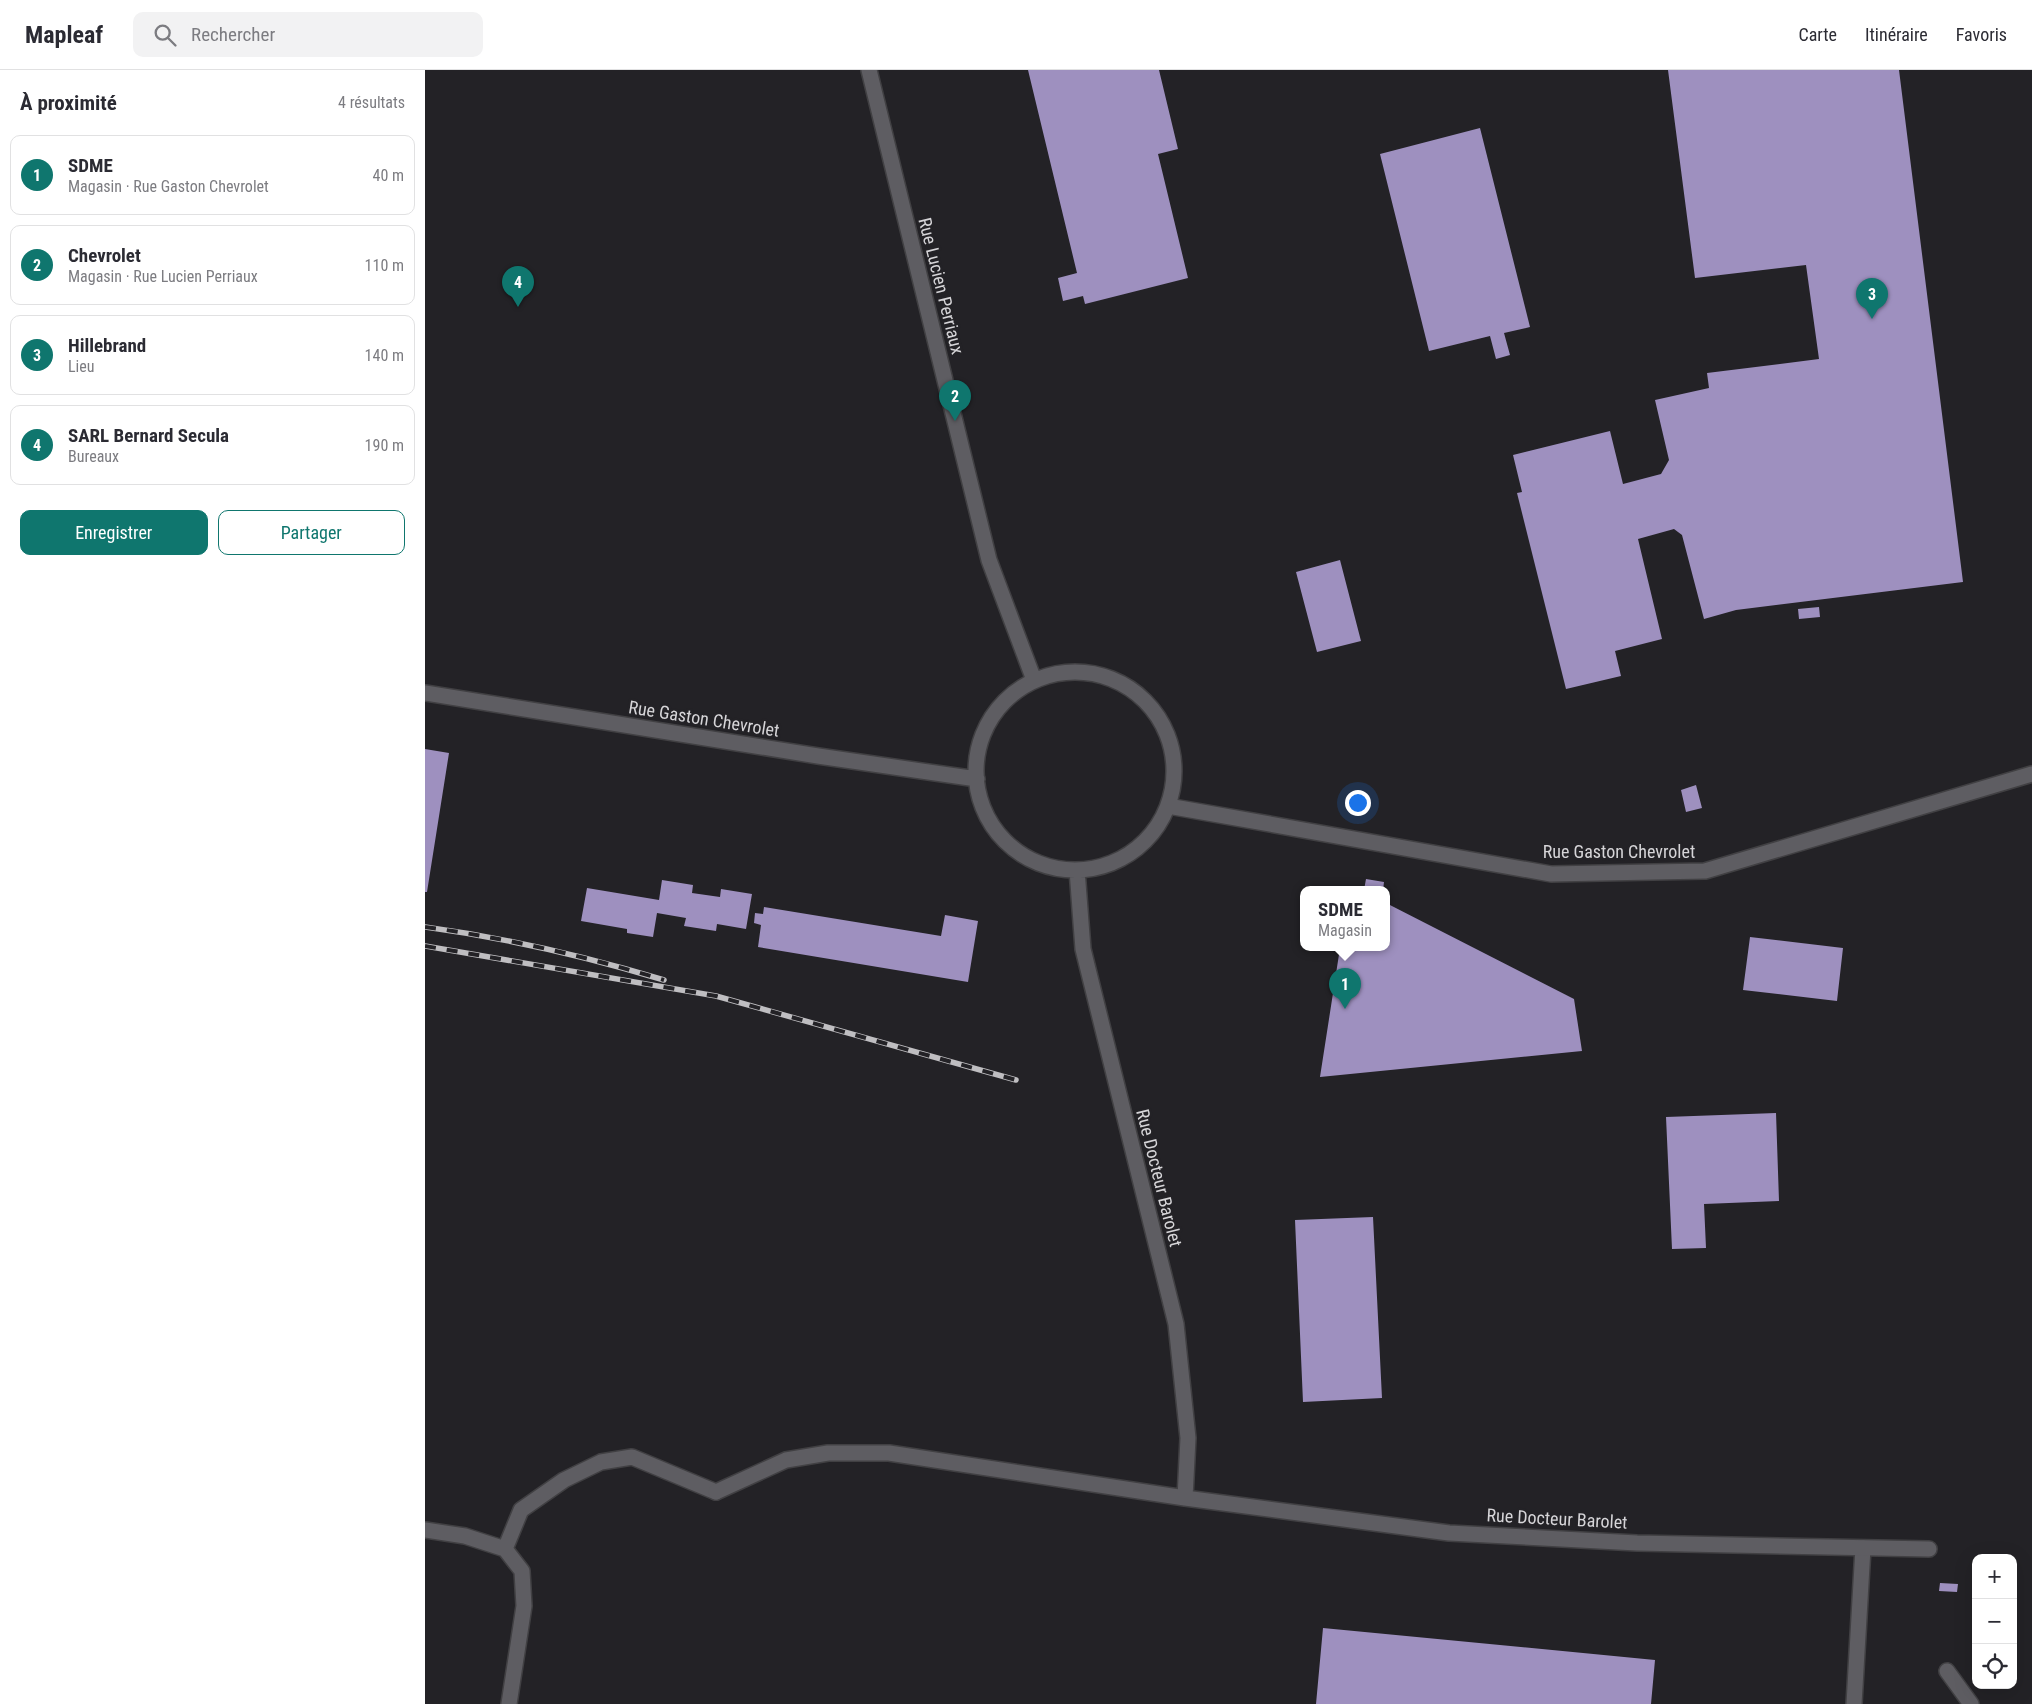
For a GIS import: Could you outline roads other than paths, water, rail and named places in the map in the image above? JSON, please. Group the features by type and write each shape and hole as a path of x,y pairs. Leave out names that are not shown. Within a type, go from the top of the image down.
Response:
{"street":[{"name":"Rue Lucien Perriaux","path":"869,70 989,560 1034,680"},
{"path":"1066,672 1100,674 1130,688 1154,710 1170,740 1175,773 1168,806 1154,831 1133,852 1107,865 1077,870 1048,866 1021,854 999,834 984,808 977,779 979,749 990,721 1009,697 1034,680 1066,672"},
{"name":"Rue Gaston Chevrolet","path":"425,693 819,756 977,779"},
{"name":"Rue Gaston Chevrolet","path":"1168,806 1551,874 1705,871 2032,774"},
{"name":"Rue Docteur Barolet","path":"1077,870 1083,949 1176,1324 1188,1438 1185,1498"},
{"name":"Rue Docteur Barolet","path":"505,1548 521,1510 564,1480 601,1462 632,1457 716,1492 786,1460 828,1453 889,1453 1185,1498 1449,1533 1637,1542 1929,1549"},
{"path":"425,1530 465,1536 505,1548 522,1571 524,1606 509,1704"},
{"path":"1854,1704 1863,1548"},
{"path":"1947,1671 1971,1704"}],"railway":[{"path":"425,927 545,949 605,963 664,980"},
{"path":"425,946 716,996 1016,1080"}],"place":[{"name":"SARL Bernard Secula","path":"518,307"},
{"name":"Hillebrand","path":"1872,319"},
{"name":"Chevrolet","path":"955,421"},
{"name":"SDME","path":"1345,1009"}]}
